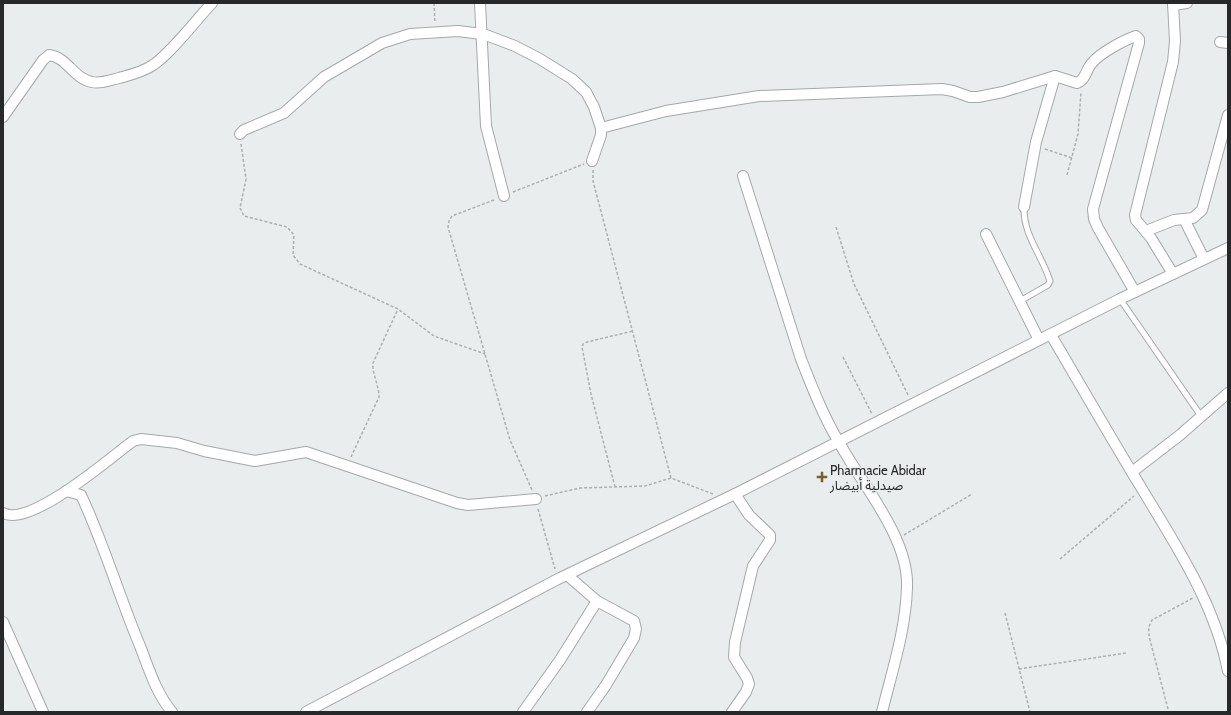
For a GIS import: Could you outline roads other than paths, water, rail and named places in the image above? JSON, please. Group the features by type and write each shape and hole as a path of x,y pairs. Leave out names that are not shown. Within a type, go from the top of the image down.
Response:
{"street":[{"path":"3,116 42,60 49,55 58,56 82,79 91,82 101,82 137,73 153,66 212,3"},
{"path":"480,3 486,126 504,196"},
{"path":"1173,274 1146,231 1136,220 1135,215 1173,62 1175,41 1173,4 1187,3"},
{"path":"240,134 244,130 284,113 324,77 382,43 410,34 458,31 481,34 515,46 572,79 586,92 594,107 601,128 601,135 592,161"},
{"path":"601,128 666,110 759,96 942,90 953,91 970,97 978,97 1003,92 1055,76 1080,82 1091,63 1098,57 1136,36 1139,39 1139,43 1093,209 1094,219 1098,228 1135,292"},
{"path":"1024,207 1036,145 1055,76"},
{"path":"1146,231 1174,220 1193,218 1202,210 1228,115"},
{"path":"744,176 801,359 839,443 898,539 906,568 908,587 904,620 882,712"},
{"path":"1184,219 1204,259"},
{"path":"986,234 1039,340"},
{"path":"306,712 567,575 839,443 912,404 1120,299 1228,248"},
{"path":"1051,334 1184,559 1215,622 1223,646 1228,671"},
{"path":"1132,472 1228,393"},
{"path":"3,513 9,516 21,515 48,502 66,491 133,441 141,439 177,443 204,451 255,461 306,452 420,489 457,503 468,505 536,499"},
{"path":"66,491 81,495 97,529 126,612 160,699 172,712"},
{"path":"732,712 746,692 749,684 748,678 734,657 735,642 753,566 770,540 770,536 749,515 735,494"},
{"path":"567,575 597,601 634,621 636,629 634,638 606,685 587,712"},
{"path":"524,712 560,660 597,601"},
{"path":"3,622 43,712"}],"lane":[{"path":"1020,301 1048,285 1050,280 1030,237 1024,218 1024,207"},
{"path":"1120,299 1201,416"}],"place":[{"name":"Pharmacie Abidar صيدلية أبيضار","path":"822,477"}]}
